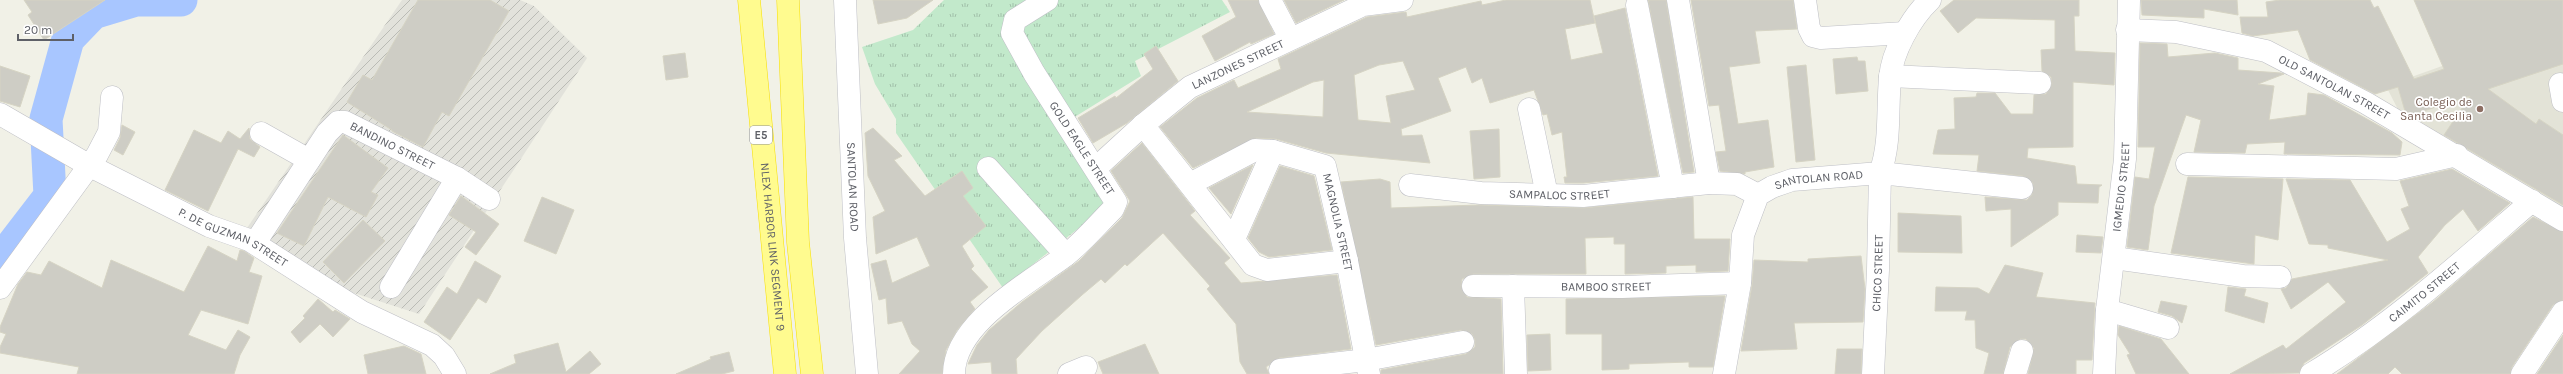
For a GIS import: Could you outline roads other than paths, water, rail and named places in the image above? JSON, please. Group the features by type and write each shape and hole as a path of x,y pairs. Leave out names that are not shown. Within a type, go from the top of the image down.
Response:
{"highway":[{"name":"NLEX HARBOR LINK SEGMENT 9","path":"749,0 785,374"},
{"path":"789,0 798,242 812,374"}],"street":[{"name":"SANTOLAN ROAD","path":"844,0 855,238 867,374"},
{"name":"GOLD EAGLE STREET","path":"954,374 954,364 971,331 1005,298 1066,255 1113,209 1116,202 1096,168 1034,73 1012,33 1015,20 1047,0"},
{"path":"1270,0 1290,38"},
{"name":"LANZONES STREET","path":"1096,168 1143,125 1190,87 1362,3 1402,0"},
{"path":"1678,0 1709,183"},
{"path":"1806,0 1809,28 1813,36 1821,38 1905,33"},
{"name":"SANTOLAN ROAD","path":"1724,374 1740,283 1743,235 1758,195 1772,187 1792,180 1880,173 1885,157 1890,76 1905,33 1918,12 1930,0"},
{"name":"IGMEDIO STREET","path":"2104,374 2107,310 2125,159 2127,30 2129,0"},
{"path":"1637,5 1673,187"},
{"name":"OLD SANTOLAN STREET","path":"2127,30 2176,32 2266,51 2308,72 2457,155 2563,220"},
{"path":"1890,76 2040,83"},
{"path":"0,288 90,166 109,132 112,97"},
{"path":"1529,109 1547,195"},
{"name":"P. DE GUZMAN STREET","path":"0,114 55,144 90,166 209,226 255,243 362,312 432,346 444,356 455,374"},
{"name":"BANDINO STREET","path":"255,243 332,126 338,122 345,122 457,178 489,199"},
{"path":"1143,125 1253,265 1260,269 1267,270 1347,261"},
{"path":"261,133 309,160"},
{"name":"MAGNOLIA STREET","path":"1190,184 1246,153 1255,150 1272,151 1325,166 1347,261 1367,367"},
{"path":"1234,239 1272,151"},
{"path":"2188,164 2396,169 2457,155"},
{"path":"988,168 1066,255"},
{"path":"1880,173 2022,188"},
{"name":"CHICO STREET","path":"1873,374 1879,262 1880,173"},
{"path":"391,287 457,178"},
{"name":"SAMPALOC STREET","path":"1410,185 1481,193 1583,196 1709,183 1737,184 1758,195"},
{"name":"CAIMITO STREET","path":"2311,374 2345,354 2442,278 2532,201"},
{"path":"2114,258 2243,276 2280,277"},
{"name":"BAMBOO STREET","path":"1473,286 1622,287 1740,283"},
{"path":"1513,286 1516,374"},
{"path":"2107,310 2168,328"},
{"path":"2522,374 2563,312"},
{"path":"1280,370 1367,367 1463,342"},
{"path":"2015,374 2022,351"}],"waterway":[{"path":"0,261 50,196 46,119 68,39 93,13 136,0 181,0"}],"place":[{"name":"Colegio de Santa Cecilia","path":"2480,109"}]}
